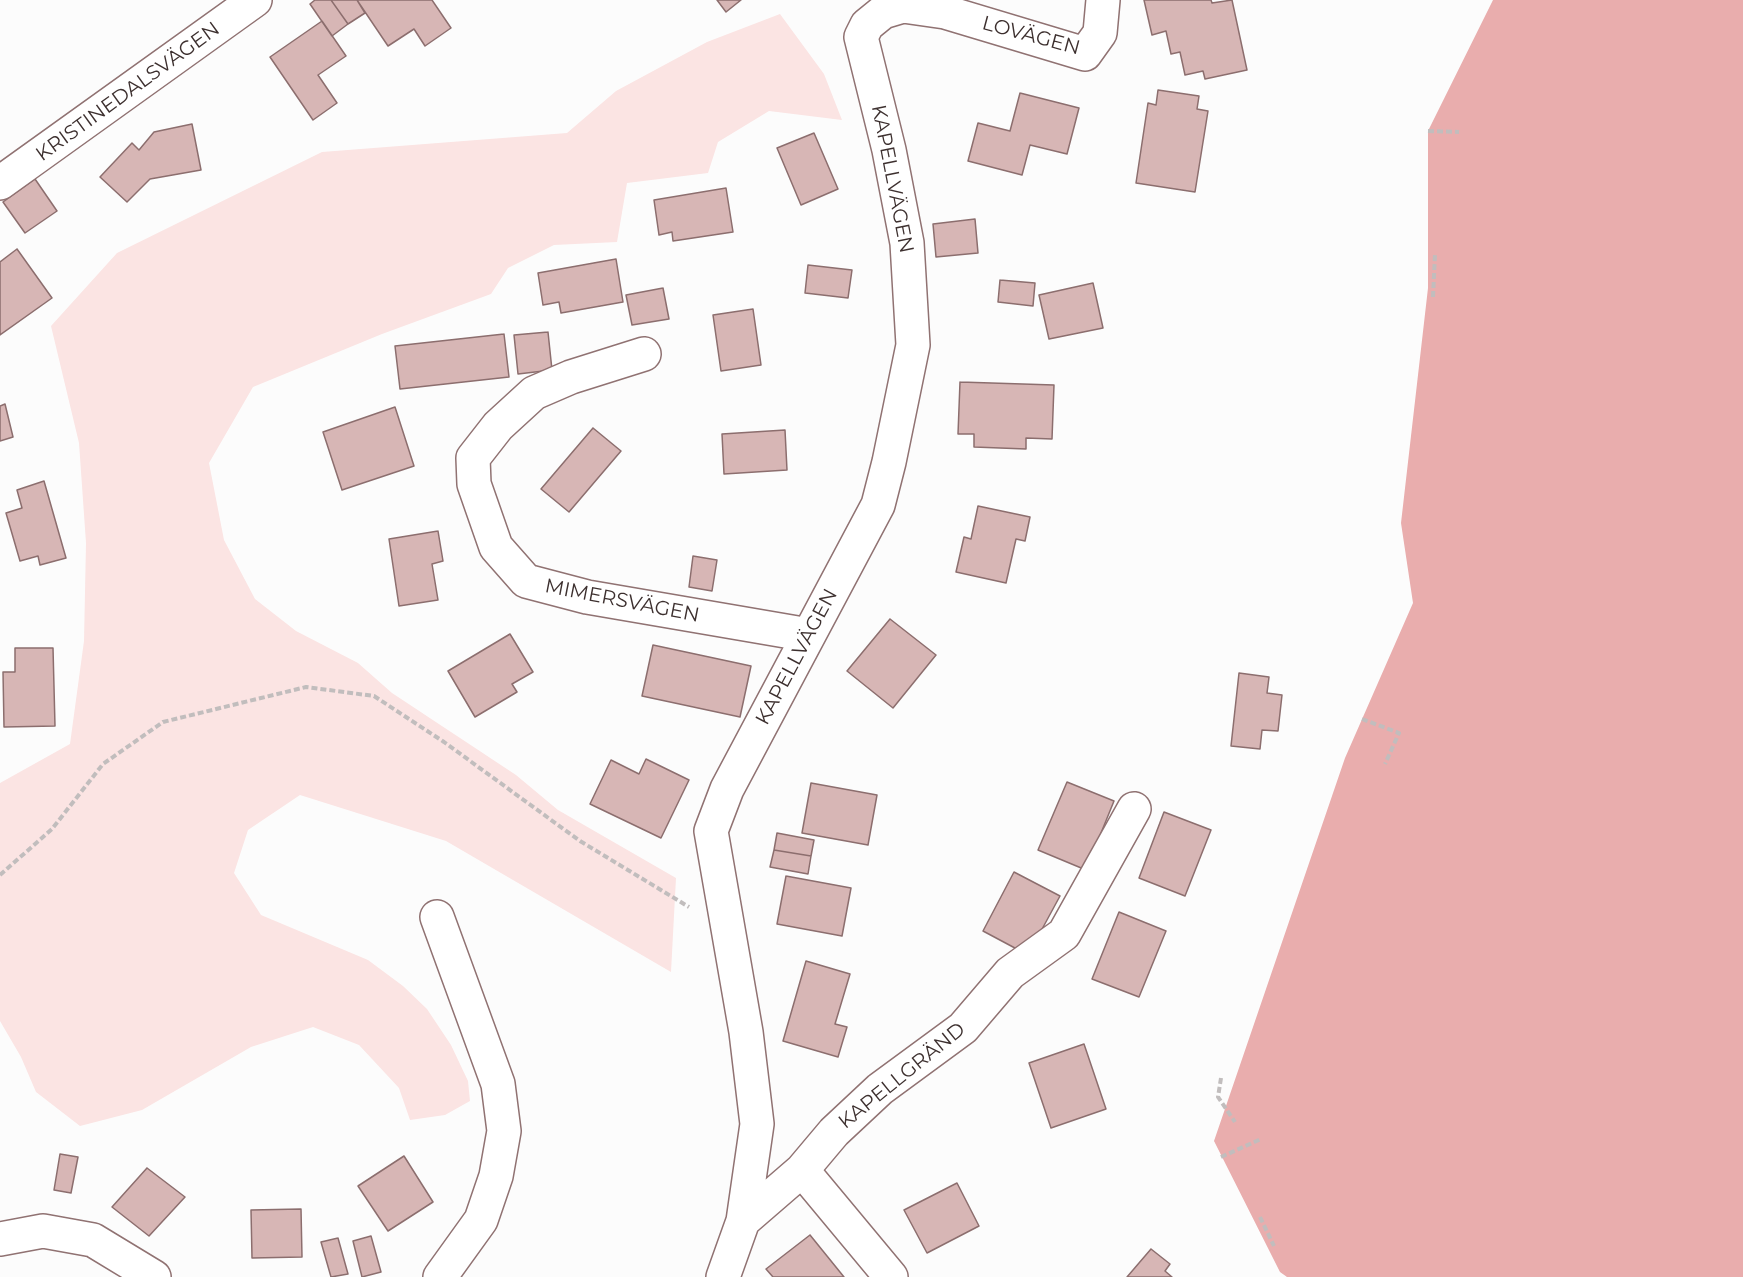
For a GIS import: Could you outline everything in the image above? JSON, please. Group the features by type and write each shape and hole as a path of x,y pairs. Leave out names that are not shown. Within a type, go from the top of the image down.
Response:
{"street":[{"name":"KRISTINEDALSVÄGEN","path":"0,183 255,0"},
{"name":"LOVÄGEN","path":"861,37 867,25 883,12 903,6 945,12 1085,54 1100,33 1103,0"},
{"name":"KAPELLVÄGEN","path":"723,1277 743,1221 757,1124 746,1032 711,831 727,789 878,505 890,462 913,345 907,243 889,150 861,37"},
{"name":"MIMERSVÄGEN","path":"644,354 571,377 534,393 498,426 473,458 474,484 496,547 526,581 587,597 809,635"},
{"name":"KAPELLGRÄND","path":"743,1221 802,1170 834,1132 880,1089 963,1028 1010,973 1064,934 1134,809"},
{"path":"437,917 498,1084 504,1131 496,1176 481,1220 440,1277"},
{"path":"802,1170 891,1277"},
{"path":"0,1239 43,1231 93,1240 154,1277"}],"path":[{"path":"1428,131 1459,132"},
{"path":"1433,297 1435,254"},
{"path":"0,876 52,829 103,764 163,722 306,687 374,696 444,742 580,841 728,931"},
{"path":"1362,719 1399,733 1385,764"},
{"path":"1221,1078 1218,1097 1235,1122"},
{"path":"1221,1157 1261,1139"},
{"path":"1260,1217 1274,1246"}],"shaded area":[{"path":"1493,0 1743,0 1743,1277 1287,1277 1280,1272 1214,1141 1345,758 1413,603 1401,523 1428,288 1428,131"},
{"path":"780,14 824,74 842,120 769,111 718,142 708,173 627,183 617,242 554,245 508,268 491,294 382,334 253,387 209,463 224,540 255,599 296,631 358,663 392,693 516,775 558,810 676,878 671,972 446,841 300,795 248,830 234,873 261,915 368,960 403,986 427,1009 451,1045 468,1081 470,1101 445,1115 410,1120 399,1088 359,1045 313,1027 251,1047 142,1110 80,1126 36,1092 21,1057 0,1021 0,783 70,744 84,641 86,543 79,443 51,326 117,253 322,152 567,133 616,91 707,42"}],"building":[{"path":"315,0 331,0 348,24 332,36 310,4"},
{"path":"331,0 357,0 365,13 348,24"},
{"path":"357,0 432,0 451,28 425,46 414,29 388,46"},
{"path":"717,0 741,0 726,12"},
{"path":"1144,0 1211,0 1212,3 1232,0 1247,70 1205,79 1203,71 1185,75 1180,52 1171,54 1166,31 1152,35"},
{"path":"322,21 346,56 318,75 337,103 313,120 270,57"},
{"path":"1158,90 1199,96 1197,109 1208,111 1195,192 1136,183 1148,103 1156,105"},
{"path":"1020,93 1079,108 1067,154 1030,145 1022,175 968,161 978,123 1010,131"},
{"path":"192,124 201,170 150,179 127,202 100,177 132,143 139,150 154,132"},
{"path":"814,133 838,189 801,205 777,148"},
{"path":"35,179 57,211 25,233 3,202"},
{"path":"726,188 733,232 673,241 672,232 659,235 654,200"},
{"path":"975,219 978,253 936,257 933,224"},
{"path":"17,249 52,298 0,335 0,262"},
{"path":"616,259 623,302 561,313 559,302 543,305 538,273"},
{"path":"808,265 852,270 848,298 805,293"},
{"path":"1000,280 1035,283 1033,306 998,302"},
{"path":"1093,283 1103,328 1049,339 1039,295"},
{"path":"663,288 669,319 632,325 626,295"},
{"path":"753,309 761,365 721,371 713,315"},
{"path":"548,332 552,370 518,374 514,335"},
{"path":"504,334 509,377 400,389 395,346"},
{"path":"960,382 1054,385 1052,439 1026,438 1026,449 974,447 974,434 958,434"},
{"path":"5,404 13,437 0,441 0,406"},
{"path":"395,407 414,466 342,490 323,432"},
{"path":"593,428 621,451 569,512 541,489"},
{"path":"785,430 787,470 724,474 722,434"},
{"path":"44,481 66,558 40,565 38,556 20,561 6,513 22,508 17,490"},
{"path":"978,506 1030,517 1025,541 1016,539 1006,583 956,572 964,537 971,539"},
{"path":"438,531 443,561 432,564 438,600 399,606 389,539"},
{"path":"693,556 717,560 712,591 689,587"},
{"path":"890,619 936,655 893,708 847,671"},
{"path":"510,634 533,672 512,684 517,692 475,717 448,671"},
{"path":"653,645 751,666 740,717 642,696"},
{"path":"15,648 53,648 55,726 4,727 3,672 15,672"},
{"path":"1239,673 1269,677 1267,693 1282,695 1278,731 1262,730 1260,749 1231,746"},
{"path":"646,759 689,780 661,838 590,804 611,760 639,774"},
{"path":"1067,782 1114,801 1086,870 1038,850"},
{"path":"811,783 877,795 868,845 802,833"},
{"path":"1164,812 1211,830 1185,896 1139,878"},
{"path":"777,833 814,840 811,856 774,850"},
{"path":"774,850 811,856 808,874 770,867"},
{"path":"1014,872 1060,896 1028,955 983,931"},
{"path":"786,876 851,888 842,936 777,924"},
{"path":"1119,912 1166,931 1139,997 1092,979"},
{"path":"806,961 850,974 835,1024 847,1027 838,1057 783,1041"},
{"path":"1084,1044 1106,1109 1051,1128 1029,1063"},
{"path":"60,1154 78,1157 71,1193 54,1190"},
{"path":"404,1156 433,1202 388,1231 358,1186"},
{"path":"147,1168 185,1197 149,1236 112,1207"},
{"path":"957,1183 979,1226 927,1253 904,1210"},
{"path":"301,1209 302,1257 252,1258 251,1210"},
{"path":"810,1235 844,1277 773,1277 766,1269"},
{"path":"371,1236 381,1272 362,1277 353,1241"},
{"path":"338,1238 348,1274 331,1277 321,1242"},
{"path":"1151,1249 1170,1264 1165,1271 1172,1277 1127,1277"}]}
